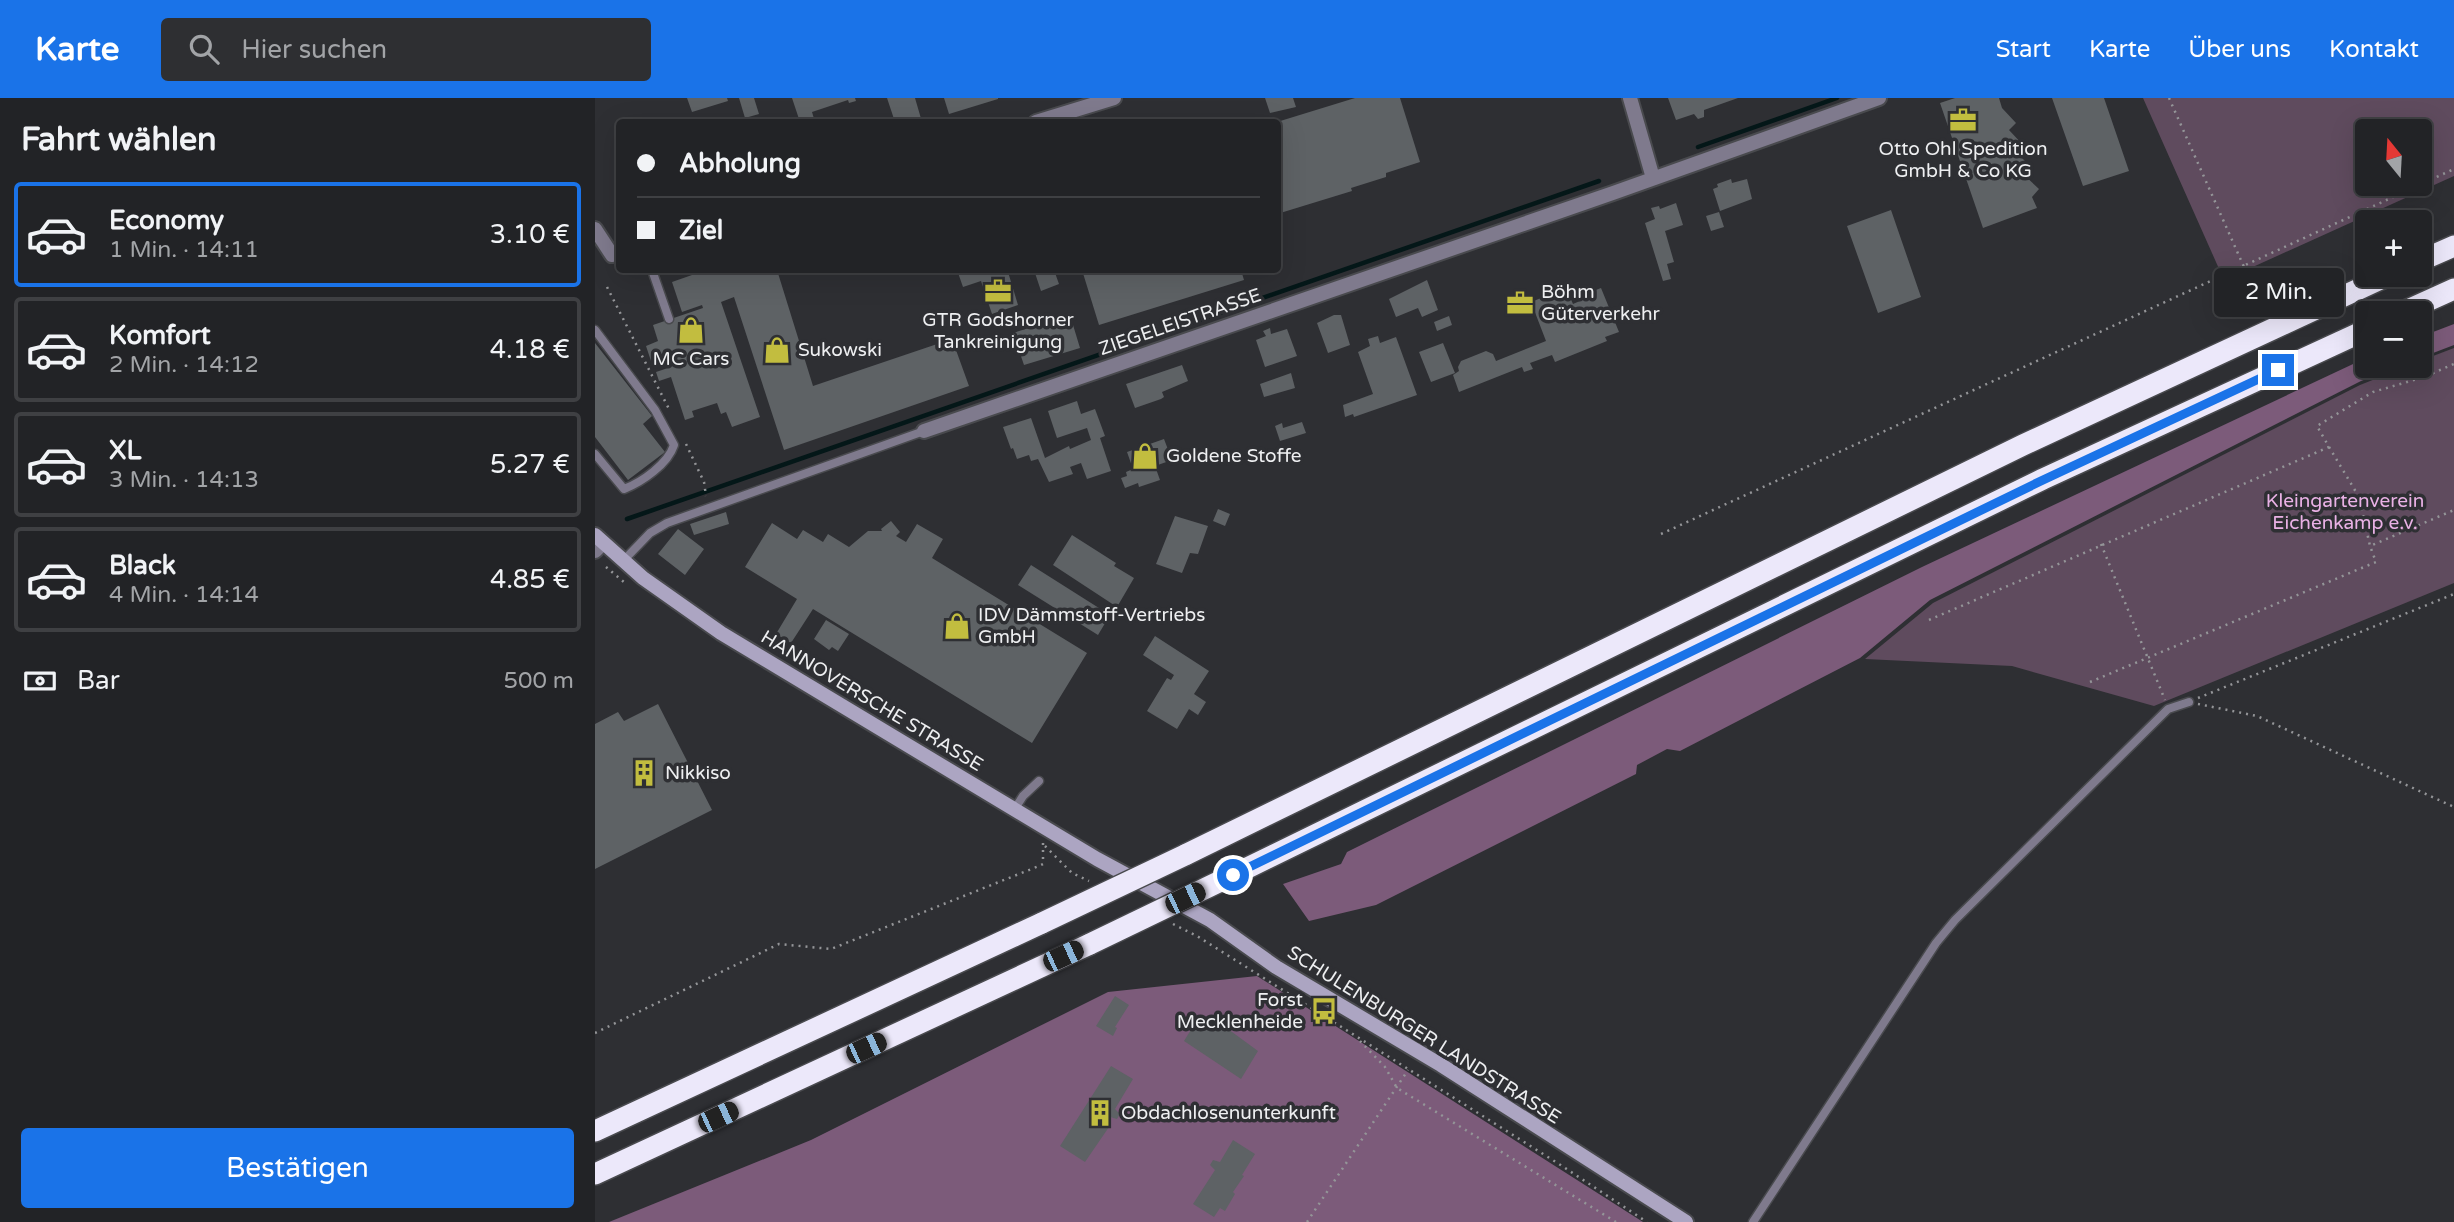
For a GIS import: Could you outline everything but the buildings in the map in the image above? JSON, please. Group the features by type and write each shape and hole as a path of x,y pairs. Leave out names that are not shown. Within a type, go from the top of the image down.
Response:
{"highway":[{"path":"2432,256 2454,246"},
{"path":"595,1131 1185,855 2023,445 2363,287"},
{"path":"2428,301 2454,289"},
{"path":"595,1174 1090,944 2030,485 2355,335"}],"main road":[{"name":"HANNOVERSCHE STRASSE","path":"598,543 720,633 1140,884"},
{"name":"SCHULENBURGER LANDSTRASSE","path":"1140,884 1210,920 1276,967 1441,1065 1686,1222"}],"street":[{"path":"1046,119 1114,98"},
{"path":"1630,98 1653,178"},
{"name":"ZIEGELEISTRASSE","path":"924,431 1600,198 1879,98"},
{"path":"595,229 616,254"}],"lane":[{"path":"653,273 669,319"},
{"path":"595,330 655,410 674,445 671,455 635,485 624,489 595,454"},
{"name":"ZIEGELEISTRASSE","path":"623,561 650,533 667,523 924,431"},
{"path":"1753,1222 1935,943 2168,709 2189,702"},
{"path":"1014,810 1023,796 1039,781"}],"path":[{"path":"2169,98 2244,267"},
{"path":"1661,534 2454,169"},
{"path":"607,287 670,409"},
{"path":"2090,682 2376,562 2358,497 2317,426 2373,392 2424,377 2454,364"},
{"path":"681,433 705,488 707,499"},
{"path":"1929,620 2329,447"},
{"path":"2370,546 2454,510"},
{"path":"2102,544 2168,709"},
{"path":"2189,702 2454,594"},
{"path":"2189,702 2257,716 2454,807"},
{"path":"595,1033 771,947 779,944 831,949 1044,864 1042,844"},
{"path":"1355,1037 1385,1067 1397,1088 1616,1222"},
{"path":"1307,1222 1408,1070 1647,1222"}],"green space":[{"path":"2143,98 2454,98 2454,176 2433,185 2433,119 2355,119 2355,196 2410,196 2379,210 2355,210 2355,221 2224,280"},
{"name":"Kleingartenverein Eichenkamp e.v.","path":"2454,348 2454,583 2154,706 2012,666 1865,659 1933,603 2360,385 2378,378 2432,378 2432,356"}],"shaded area":[{"path":"2454,324 2454,345 2432,353 2432,332"},
{"path":"2355,363 2355,378 2369,378 1930,600 1860,658 1680,751 1667,749 1637,765 1636,774 1376,905 1309,921 1283,884 1341,864 1347,852 1922,567"},
{"path":"1257,976 1643,1222 609,1222 811,1140 1108,992"}],"waterway":[{"path":"1698,147 1837,98"},
{"path":"627,519 1599,181"}],"place":[{"name":"Otto Ohl Spedition GmbH & Co KG","path":"1963,120"},
{"name":"GTR Godshorner Tankreinigung","path":"998,291"},
{"name":"Böhm Güterverkehr","path":"1520,303"},
{"name":"MC Cars","path":"691,330"},
{"name":"Sukowski","path":"777,350"},
{"name":"Goldene Stoffe","path":"1145,456"},
{"name":"IDV Dämmstoff-Vertriebs GmbH","path":"957,626"},
{"name":"Nikkiso","path":"644,773"},
{"name":"Forst Mecklenheide","path":"1324,1011"},
{"name":"Obdachlosenunterkunft","path":"1100,1113"}],"route":[{"path":"1233,875 2043,480 2278,370"}]}
